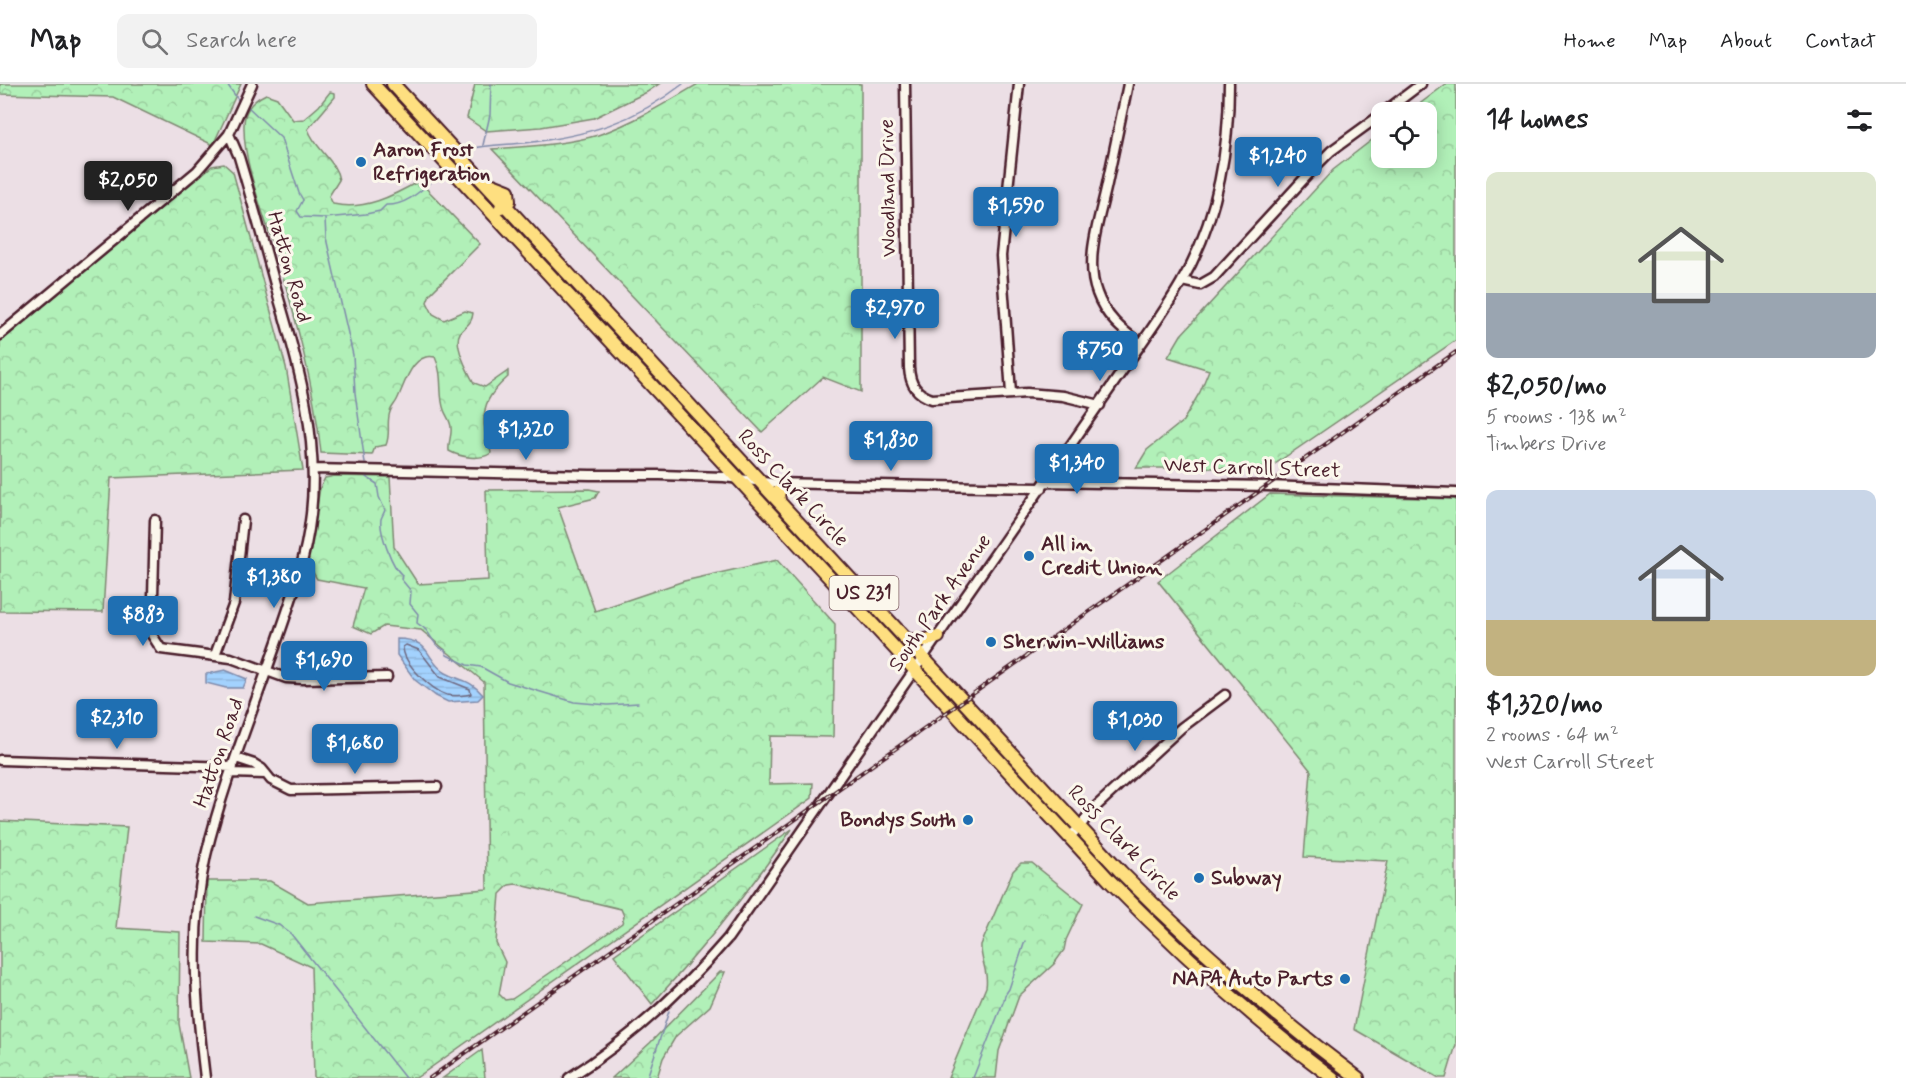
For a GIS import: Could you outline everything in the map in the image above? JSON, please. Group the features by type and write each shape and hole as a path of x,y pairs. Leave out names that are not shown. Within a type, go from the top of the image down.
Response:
{"highway":[{"name":"Ross Clark Circle","path":"373,84 1142,914 1197,967 1333,1078"},
{"name":"Ross Clark Circle","path":"393,84 1080,827 1153,903 1279,1017 1358,1078"},
{"path":"485,206 506,205"},
{"path":"567,294 578,283"},
{"path":"779,501 778,494 784,483"},
{"path":"800,547 812,536"},
{"path":"864,616 875,605"},
{"path":"907,640 922,641 939,638"},
{"path":"1142,914 1153,903"},
{"path":"1197,967 1208,955"},
{"path":"1320,1069 1329,1056"}],"street":[{"path":"0,334 178,188 212,155 229,134 252,84"},
{"name":"Woodland Drive","path":"905,84 910,380 916,390 932,399 1011,393 1063,396 1100,405"},
{"path":"1011,393 1001,256 1019,84"},
{"path":"1128,84 1096,237 1092,269 1097,294 1105,310 1122,330 1141,344"},
{"name":"South Park Avenue","path":"569,1078 611,1050 652,1017 699,971 728,938 914,670 939,638 1141,344 1182,281 1208,222 1226,143 1229,84"},
{"path":"1397,102 1421,84"},
{"path":"1182,281 1200,285 1214,277 1315,167 1371,122"},
{"name":"Hatton Road","path":"205,1078 196,979 197,917 206,858 233,766 293,592 306,546 312,506 313,469 309,413 301,374 239,157 229,134"},
{"name":"West Carroll Street","path":"313,469 590,476 660,475 784,483 1268,486 1456,493"},
{"path":"155,520 152,634 161,650 215,655 286,678 387,677"},
{"path":"215,655 234,603 243,520"},
{"path":"1069,837 1080,827 1090,812 1181,728 1225,695"},
{"path":"0,760 233,766 254,764 282,787 291,789 437,787"},
{"path":"233,766 266,774"}],"green space":[{"path":"0,84 241,84 213,145 113,97 0,94"},
{"path":"475,84 659,84 594,118 541,127 486,131 467,118"},
{"path":"698,84 861,84 861,392 823,377 762,432 492,149 559,143 598,135 637,119"},
{"path":"1446,84 1456,84 1456,340 1269,468 1136,468 1147,450 1183,421 1200,392 1209,370 1168,357 1181,335 1333,170 1371,141 1371,168 1437,168 1437,102 1422,102"},
{"path":"330,92 335,93 335,97 308,129 315,143 330,160 337,173 339,180 329,196 333,204 345,206 367,204 389,197 419,181 480,244 430,294 427,302 433,314 444,320 465,311 473,313 470,322 460,333 458,344 474,383 485,387 508,371 508,377 488,400 484,413 485,430 491,453 481,457 470,457 449,451 451,425 442,404 438,364 435,357 427,357 420,359 410,371 391,410 386,445 375,447 372,455 321,453 314,402 303,352 251,173 244,125 250,106 266,94 277,98 293,120 304,119"},
{"path":"224,164 233,172 286,367 303,470 111,478 103,612 0,611 0,342 212,166"},
{"path":"335,476 390,477 394,547 418,584 488,580 486,490 589,489 599,491 595,498 558,507 595,611 684,581 777,560 835,624 833,737 770,736 769,784 813,783 812,798 416,1078 314,1078 311,967 261,944 206,942 207,881 270,881 308,903 487,889 484,682 421,630 384,626 371,634 353,626 364,588 317,579 307,563 320,488 325,478","holes":["516,884 621,909 624,916 622,923 512,999 505,1000 499,994 505,962 496,943 500,894 509,885"]},
{"path":"1270,494 1456,499 1456,1045 1446,1078 1439,1078 1354,1029 1388,861 1304,857 1311,771 1158,581"},
{"path":"0,821 127,827 116,928 180,932 179,1024 189,1078 0,1078"},
{"path":"792,829 725,919 652,1004 614,955"},
{"path":"1021,863 1032,863 1083,904 1066,940 1064,950 1054,964 1019,996 999,1051 996,1078 948,1078 986,987 981,945 1013,871"},
{"path":"720,972 725,972 710,1006 676,1036 663,1058 657,1078 612,1078 650,1043"},
{"path":"482,1050 485,1078 443,1078"}],"water":[{"path":"397,639 417,643 423,647 439,668 470,683 483,695 478,700 448,702 436,696 415,680 397,655"},
{"path":"225,670 247,679 243,688 226,688 206,683 206,674"}],"waterway":[{"path":"227,84 239,101"},
{"path":"483,145 490,115 491,84"},
{"path":"466,150 547,140 589,131 628,118 683,84"},
{"path":"247,106 281,138 303,200 297,211 301,217 325,218 380,211 386,205 410,198 443,172"},
{"path":"325,219 326,238 353,355 355,393 365,463"},
{"path":"366,477 377,484 379,497 385,510 381,519 384,540 394,565 402,575 401,579 411,591 410,604 418,614 417,623 425,629 438,646 445,650 447,655 467,665 481,667 508,682 574,702 608,705 638,703"},
{"path":"254,916 279,925 291,934 405,1078"},
{"path":"973,1078 1009,989 1025,941"},
{"path":"647,1078 669,1011"}],"railway":[{"path":"430,1078 1456,352"}],"place":[{"name":"Aaron Frost Refrigeration","path":"361,162"},
{"name":"All in Credit Union","path":"1029,556"},
{"name":"Sherwin-Williams","path":"991,642"},
{"name":"Bondys South","path":"968,820"},
{"name":"Subway","path":"1199,878"},
{"name":"NAPA Auto Parts","path":"1345,979"}]}
